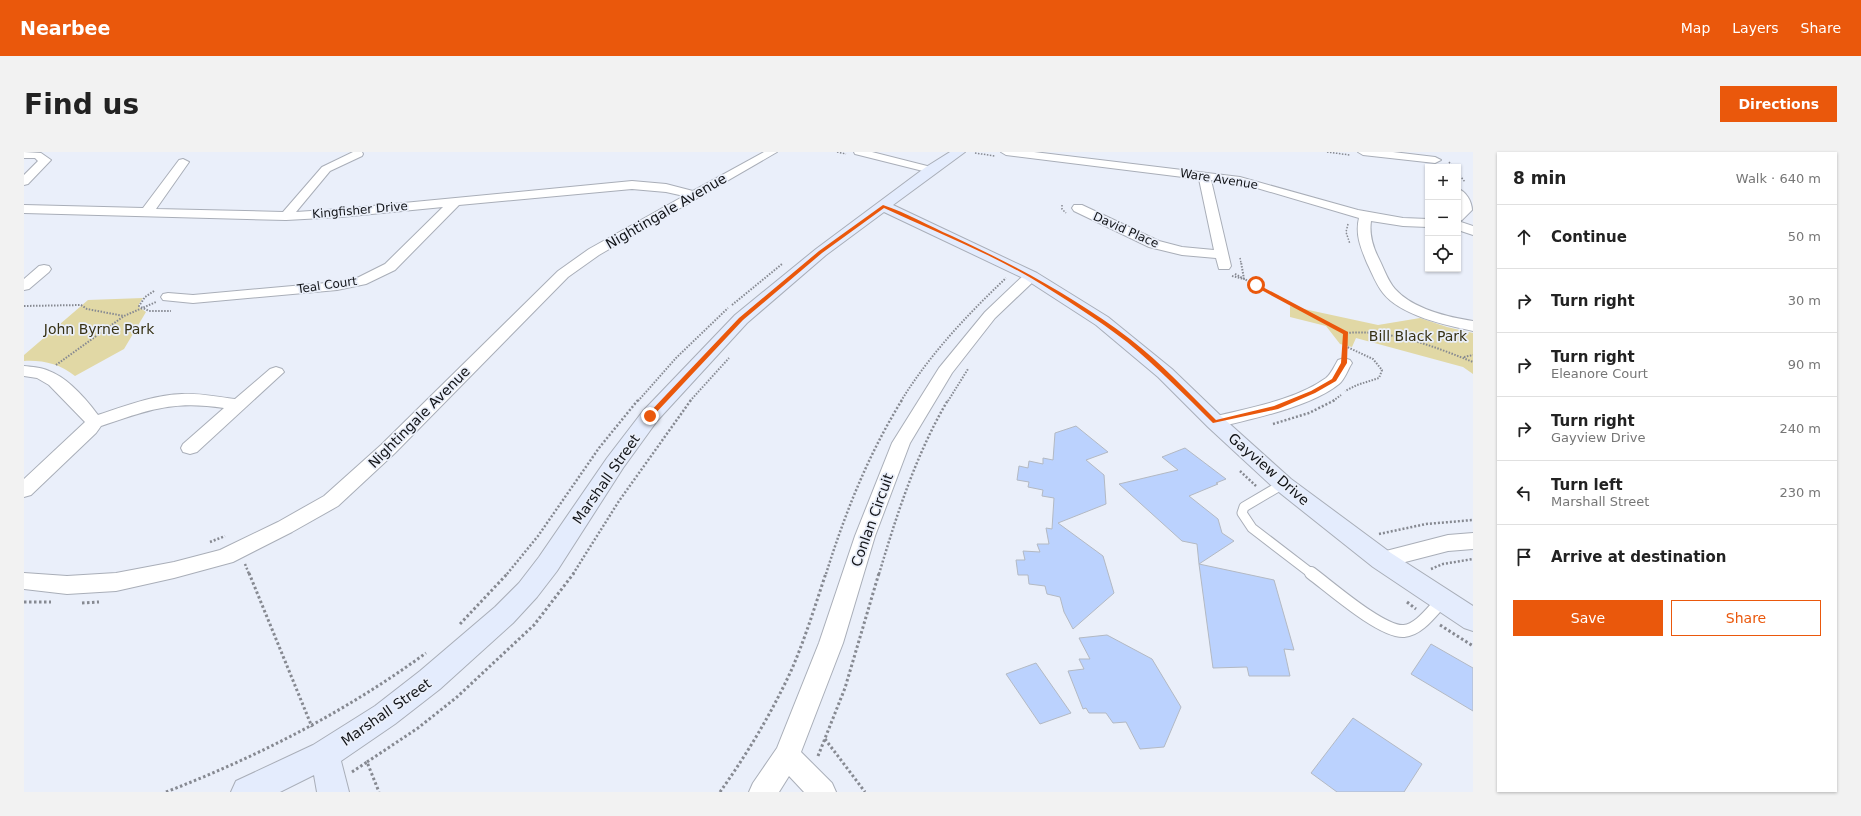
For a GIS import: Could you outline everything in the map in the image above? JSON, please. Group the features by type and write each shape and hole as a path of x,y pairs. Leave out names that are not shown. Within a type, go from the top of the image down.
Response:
{"street":[{"name":"Nightingale Avenue","path":"24,581 67,585 116,582 174,570 226,556 286,527 331,501 388,450 563,274 594,252 772,152"},
{"path":"859,152 931,170"},
{"name":"Marshall Street","path":"247,792 324,755 385,715 430,680 504,615 528,590 548,564 615,463 650,416 741,319 821,252 931,170 959,152"},
{"name":"Ware Avenue","path":"1006,152 1240,180 1274,188 1365,217 1393,221 1425,223"},
{"path":"1364,152 1435,160"},
{"path":"286,216 326,169 358,154"},
{"path":"24,155 37,155 44,157 45,160 24,182"},
{"path":"146,212 153,205 183,162"},
{"path":"1204,175 1223,262"},
{"name":"Kingfisher Drive","path":"24,209 286,216 341,213 632,185 666,188 694,195"},
{"path":"1461,197 1466,204 1466,210 1461,214"},
{"name":"Teal Court","path":"168,297 193,299 336,286 361,281 390,267 456,201"},
{"name":"Gayview Drive","path":"883,206 1089,312 1128,341 1165,373 1215,422 1283,484 1382,560 1442,601 1473,620"},
{"name":"David Place","path":"1078,208 1154,244 1223,262"},
{"path":"1365,217 1365,241 1378,272 1390,291 1398,298 1424,312 1473,326"},
{"path":"1461,226 1473,231"},
{"path":"24,286 44,269"},
{"name":"Conlan Circuit","path":"763,792 787,756 831,643 865,536 901,443 945,371 1005,299 1027,281"},
{"path":"1215,422 1276,407 1313,392 1334,380 1344,363"},
{"path":"24,371 44,374 52,379 87,412 94,422"},
{"path":"190,448 276,372"},
{"path":"24,490 90,429 94,422 155,403 175,400 198,399 238,405"},
{"path":"1382,560 1448,543 1473,541"},
{"path":"324,755 332,789"},
{"path":"787,756 815,784"}],"lane":[{"path":"1283,484 1244,507 1242,513 1252,528 1297,564 1328,585 1365,614 1392,629 1404,631 1415,627 1442,601"}],"path":[{"path":"459,625 497,587 516,564 598,449 666,369 709,325 746,292 787,260"},
{"path":"1223,262 1346,333 1354,331 1385,335 1449,351 1473,362"},
{"path":"1004,274 1027,281"},
{"path":"44,374 124,316 168,297"},
{"path":"24,306 82,305 87,309 124,316"},
{"path":"1344,363 1346,333"},
{"path":"332,789 367,762 418,728 457,697 534,625 562,591 580,565 619,501 684,408 734,353"},
{"path":"1463,357 1473,355"},
{"path":"815,784 825,740 860,644 880,569 910,477 941,411 970,366"},
{"path":"1378,534 1426,524 1473,520"},
{"path":"203,545 231,534"},
{"path":"1430,570 1443,564 1473,559"},
{"path":"244,561 312,727"},
{"path":"166,792 218,773 312,727 389,680 430,649"},
{"path":"825,740 865,792"},
{"path":"367,762 379,792"}],"green space":[{"name":"John Byrne Park","path":"143,298 139,304 139,307 146,312 124,349 75,376 63,368 51,364 38,361 24,361 24,355 88,300"},
{"name":"Bill Black Park","path":"1290,306 1378,325 1420,318 1447,327 1473,333 1473,374 1463,367 1356,338 1352,347 1340,344 1326,326 1290,317"}],"building":[{"path":"1076,426 1108,452 1086,460 1104,475 1106,504 1058,523 1103,556 1114,593 1073,629 1064,612 1060,597 1047,594 1045,586 1029,584 1028,575 1018,575 1016,560 1025,560 1023,551 1040,552 1037,544 1049,544 1046,528 1052,529 1054,498 1042,496 1043,490 1028,487 1029,482 1017,480 1019,466 1028,468 1029,461 1043,464 1043,458 1053,460 1055,433"},
{"path":"1185,448 1226,479 1216,483 1218,484 1189,496 1218,519 1222,533 1234,541 1199,564 1197,544 1182,541 1119,484 1178,470 1162,457"},
{"path":"1199,564 1274,580 1294,650 1284,649 1290,676 1249,676 1247,667 1213,668"},
{"path":"1107,635 1152,659 1181,707 1164,747 1140,749 1126,722 1113,723 1106,713 1089,713 1086,708 1083,709 1068,671 1084,669 1079,659 1090,659 1079,638"},
{"path":"1431,644 1473,668 1473,711 1411,674"},
{"path":"1036,663 1071,713 1040,724 1006,674"},
{"path":"1353,718 1422,764 1404,792 1337,792 1311,773"}],"route":[{"path":"650,416 741,319 821,252 883,206 1031,276 1070,300 1102,321 1128,341 1165,373 1215,422 1276,407 1313,392 1334,380 1344,363 1346,333 1256,285"}]}
